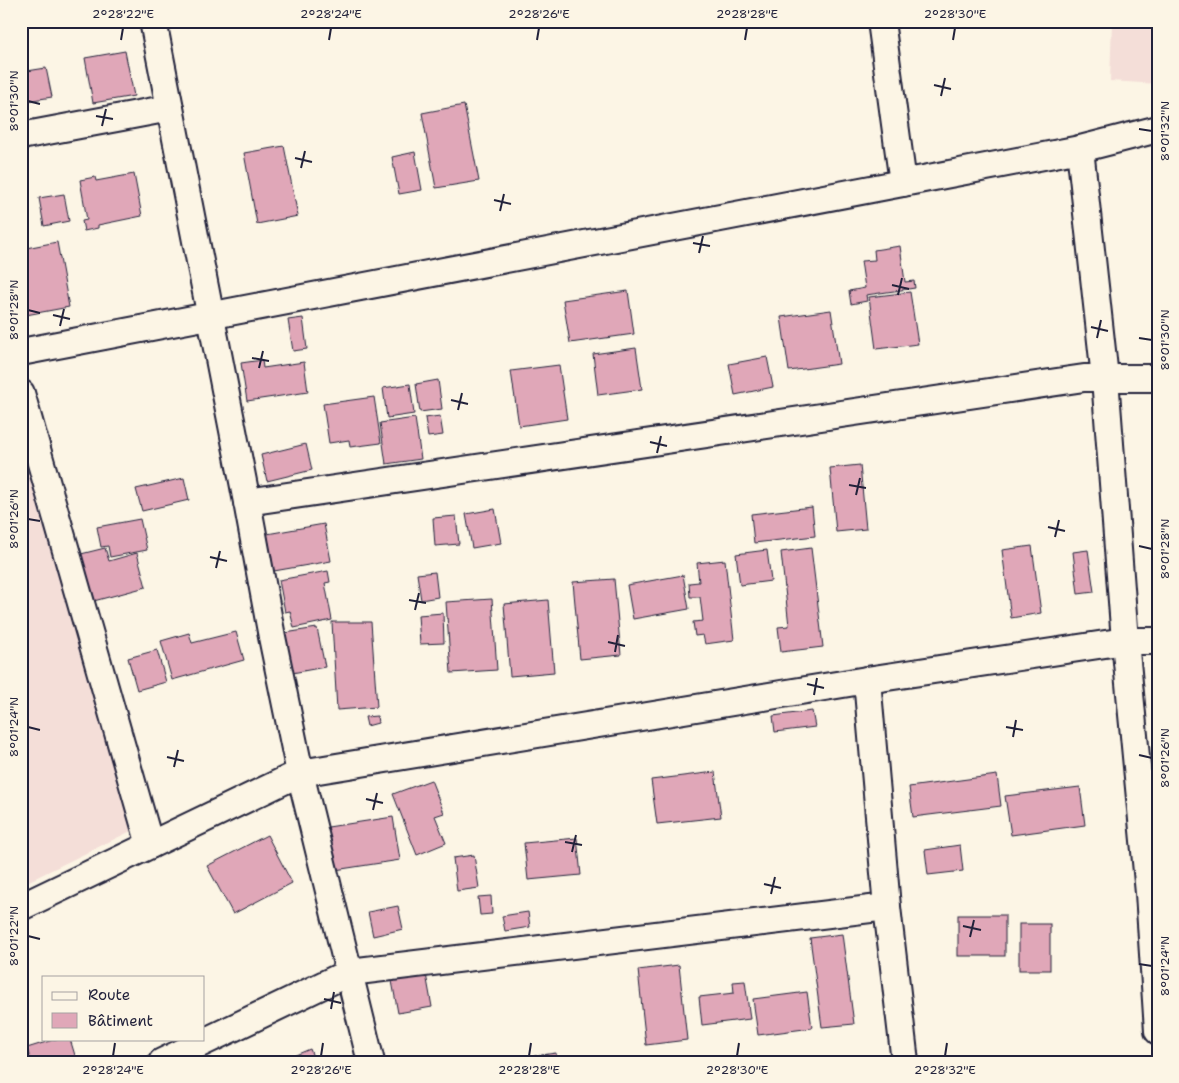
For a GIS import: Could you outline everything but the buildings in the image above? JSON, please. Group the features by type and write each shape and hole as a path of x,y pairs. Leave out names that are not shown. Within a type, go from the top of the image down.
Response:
{"street":[{"path":"153,21 300,773 371,1062"},
{"path":"881,21 902,183"},
{"path":"21,136 170,108"},
{"path":"21,352 1080,149 1158,129"},
{"path":"1080,149 1105,378 1125,641 1154,893 1158,1032"},
{"path":"247,502 1074,379 1158,378"},
{"path":"21,393 150,846"},
{"path":"21,907 300,773 867,680 1125,641 1158,641"},
{"path":"867,680 887,907 905,1062"},
{"path":"162,1062 350,972 887,907"}],"shaded area":[{"path":"1112,21 1158,21 1158,84 1110,81"},
{"path":"21,428 131,831 21,885"}]}
